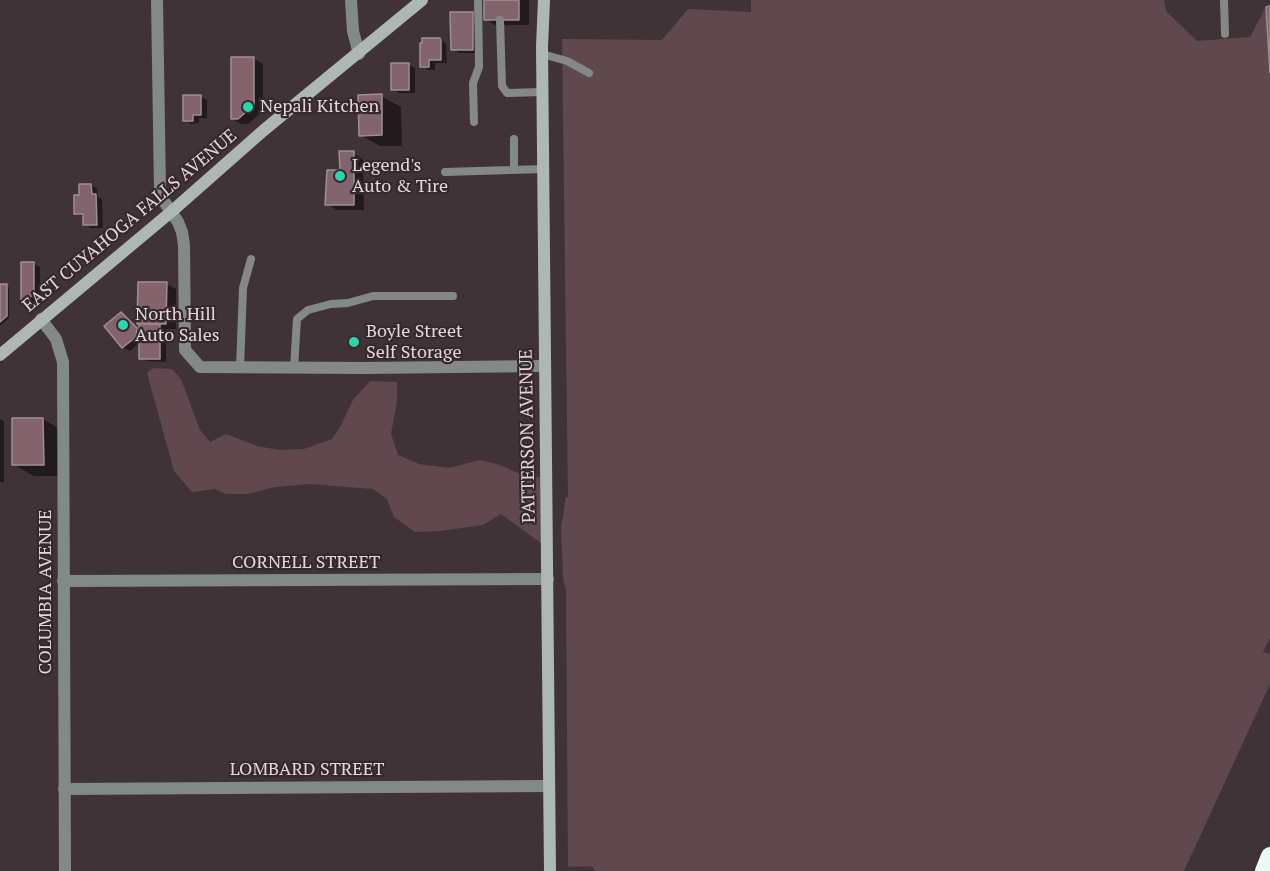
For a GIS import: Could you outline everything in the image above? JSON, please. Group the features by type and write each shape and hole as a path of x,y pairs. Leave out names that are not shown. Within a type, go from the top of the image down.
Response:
{"highway":[{"path":"1264,871 1270,856"}],"street":[{"path":"158,0 160,186 163,200 178,222 184,245 185,350 200,367 545,366"},
{"path":"351,0 353,31 359,54"},
{"name":"EAST CUYAHOGA FALLS AVENUE","path":"0,355 171,212 264,130 422,0"},
{"name":"PATTERSON AVENUE","path":"544,0 542,54 550,871"},
{"name":"COLUMBIA AVENUE","path":"41,319 56,339 63,362 65,871"},
{"name":"CORNELL STREET","path":"63,581 548,579"},
{"name":"LOMBARD STREET","path":"64,789 549,786"}],"lane":[{"path":"474,122 473,82 479,67 478,0"},
{"path":"1224,0 1225,34"},
{"path":"500,20 502,86 507,93 543,92"},
{"path":"542,54 567,61 589,73"},
{"path":"514,139 514,170"},
{"path":"445,172 543,169"},
{"path":"240,368 243,288 251,259"},
{"path":"294,368 297,319 308,310 373,296 453,296"}],"shaded area":[{"path":"751,0 1164,0 1166,11 1197,41 1250,37 1266,7 1270,73 1270,638 1263,652 1270,654 1270,684 1184,871 596,871 591,866 568,867 566,590 563,578 561,528 566,497 568,497 562,39 662,40 688,9 751,12"},
{"path":"153,368 172,369 181,379 200,430 210,442 226,434 257,446 279,450 304,449 332,439 353,400 370,381 397,382 397,401 391,434 398,455 419,464 449,468 480,460 500,465 527,477 543,477 545,546 501,514 483,525 415,532 394,517 387,499 373,489 311,484 275,487 248,494 226,494 215,489 192,492 174,471 147,373"}],"building":[{"path":"484,0 519,0 519,20 484,20"},
{"path":"1270,6 1270,73 1266,7"},
{"path":"450,12 473,12 473,50 451,50"},
{"path":"422,38 440,38 441,42 441,60 429,60 429,67 420,67"},
{"path":"231,57 254,57 254,105 238,119 231,119"},
{"path":"391,63 409,63 409,90 391,90"},
{"path":"382,94 382,135 359,136 358,95"},
{"path":"183,95 201,95 201,115 193,115 193,121 183,121"},
{"path":"339,151 354,151 354,205 325,205 327,170 340,170"},
{"path":"79,184 91,184 92,194 96,194 97,225 83,225 83,214 74,214 74,195 79,195"},
{"path":"21,262 34,262 34,294 24,302 21,302"},
{"path":"138,282 167,282 166,324 137,324"},
{"path":"0,284 7,284 7,316 0,322"},
{"path":"121,312 137,328 136,337 122,348 104,326"},
{"path":"139,324 160,324 160,359 139,359"},
{"path":"12,418 43,418 44,465 12,465"}],"place":[{"name":"Nepali Kitchen","path":"248,107"},
{"name":"Legend's Auto & Tire","path":"340,176"},
{"name":"North Hill Auto Sales","path":"123,325"},
{"name":"Boyle Street Self Storage","path":"354,342"}]}
